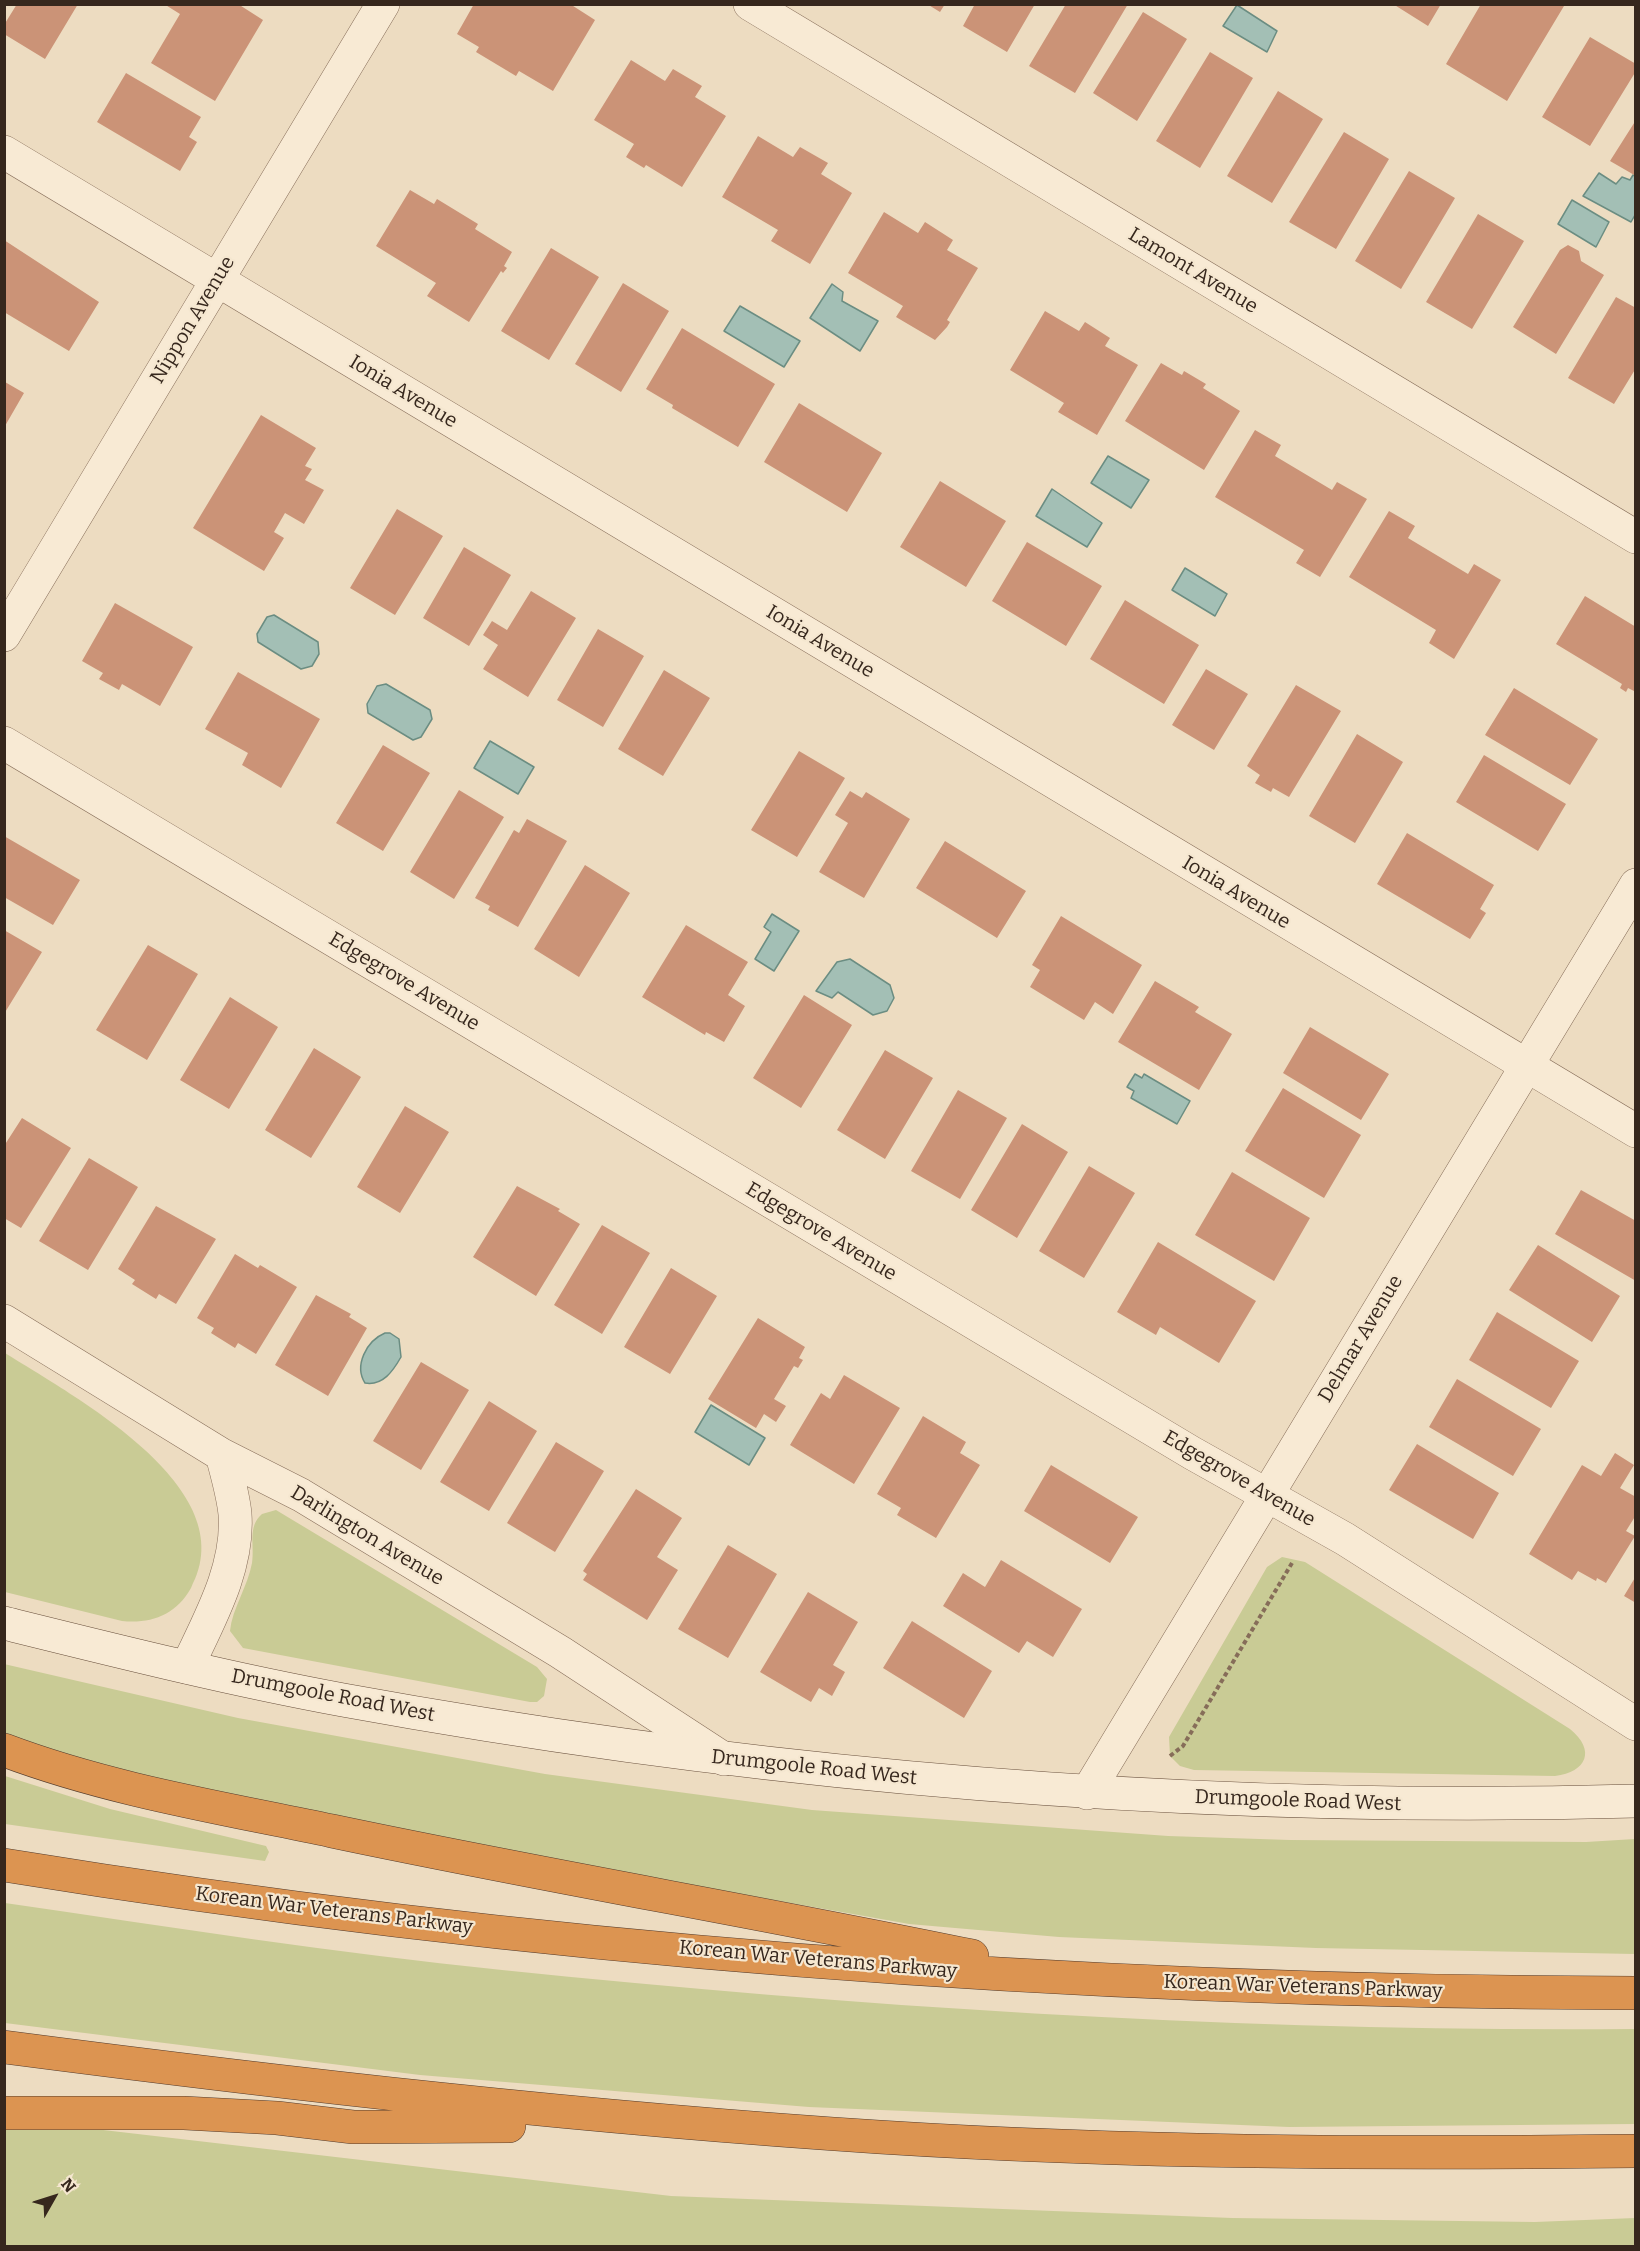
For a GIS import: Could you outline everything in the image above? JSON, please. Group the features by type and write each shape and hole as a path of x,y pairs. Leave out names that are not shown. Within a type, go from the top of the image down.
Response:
{"highway":[{"path":"4,1750 96,1778 192,1803 436,1853 761,1912 1082,1979"},
{"name":"Korean War Veterans Parkway","path":"4,1865 477,1929 795,1959 1082,1979 1389,1991 1635,1993"},
{"path":"4,2047 430,2100 881,2137 1336,2154 1635,2151"},
{"path":"4,2113 184,2113 277,2118 353,2127 726,2126"}],"street":[{"name":"Nippon Avenue","path":"4,635 382,4"},
{"name":"Lamont Avenue","path":"750,4 1635,537"},
{"name":"Ionia Avenue","path":"4,152 1635,1131"},
{"name":"Edgegrove Avenue","path":"4,743 1171,1441 1345,1539 1635,1724"},
{"name":"Delmar Avenue","path":"1087,1793 1635,885"},
{"name":"Darlington Avenue","path":"4,1321 222,1455 301,1495 560,1652 724,1759"},
{"path":"187,1667 222,1589 234,1539 235,1514 222,1455"},
{"name":"Drumgoole Road West","path":"4,1623 187,1667 340,1700 480,1724 724,1759 900,1778 1087,1793 1239,1801 1395,1804 1635,1801"}],"path":[{"path":"1170,1756 1183,1746 1292,1563"}],"green space":[{"path":"5,1353 108,1419 144,1449 174,1481 195,1515 202,1551 191,1588 178,1605 162,1616 143,1621 122,1621 5,1592"},
{"path":"276,1510 537,1667 547,1679 544,1696 537,1702 530,1702 243,1648 230,1631 252,1563 253,1530 257,1519 262,1514"},
{"path":"1282,1557 1305,1562 1570,1729 1583,1745 1585,1752 1581,1765 1566,1774 1555,1776 1194,1770 1180,1766 1170,1756 1169,1737 1267,1567"},
{"path":"4,1664 238,1718 545,1774 812,1810 1168,1836 1290,1840 1586,1842 1635,1839 1635,1954 1316,1948 1059,1937 909,1924 346,1824 68,1758 5,1734"},
{"path":"5,1776 110,1809 266,1846 269,1852 265,1861 5,1824"},
{"path":"5,1903 378,1956 643,1984 926,2007 1351,2027 1635,2029 1635,2124 1289,2127 809,2107 420,2075 5,2023"},
{"path":"4,2128 86,2128 671,2196 1232,2218 1535,2222 1635,2218 1635,2246 5,2246"}],"water":[{"path":"1237,5 1277,31 1267,52 1223,26"},
{"path":"1599,173 1616,184 1622,177 1630,180 1633,175 1635,176 1635,215 1631,222 1583,196"},
{"path":"1572,200 1609,222 1596,247 1558,224"},
{"path":"832,284 843,292 842,301 878,321 860,351 810,318"},
{"path":"740,306 800,341 784,367 724,331"},
{"path":"1108,456 1149,480 1131,508 1091,483"},
{"path":"1052,489 1102,523 1087,547 1036,516"},
{"path":"1185,568 1227,594 1215,616 1172,590"},
{"path":"274,615 318,642 319,654 312,666 301,669 258,642 257,634 267,617"},
{"path":"386,684 430,710 432,719 421,737 413,740 368,713 367,704 377,686"},
{"path":"490,741 534,767 518,794 474,768"},
{"path":"772,914 799,931 774,971 755,959 771,932 764,927"},
{"path":"850,959 890,985 894,998 887,1011 873,1015 838,992 832,998 816,991 837,962"},
{"path":"1135,1074 1142,1078 1144,1074 1190,1101 1177,1124 1131,1098 1134,1091 1127,1087"},
{"path":"385,1333 390,1333 399,1339 401,1357 391,1372 382,1380 365,1383 361,1362 367,1348"},
{"path":"711,1405 765,1438 749,1465 695,1432"}],"building":[{"path":"17,4 78,4 45,59 4,34 4,25"},
{"path":"164,4 238,4 263,20 215,101 151,63 180,14"},
{"path":"474,4 570,4 595,20 553,91 519,71 516,76 476,52 479,47 457,34"},
{"path":"927,4 945,4 940,12"},
{"path":"975,4 1035,4 1007,52 963,26"},
{"path":"1066,4 1128,4 1075,93 1029,66"},
{"path":"1393,4 1441,4 1428,26"},
{"path":"1481,4 1564,6 1507,101 1446,64"},
{"path":"1143,12 1187,39 1137,121 1093,93"},
{"path":"1590,37 1636,64 1636,71 1590,146 1542,117"},
{"path":"1210,52 1253,78 1200,168 1156,141"},
{"path":"631,60 665,81 673,69 702,86 695,97 726,116 682,187 646,165 644,168 626,157 634,144 594,120"},
{"path":"126,73 201,117 189,137 197,142 180,171 97,122"},
{"path":"1278,91 1323,119 1272,203 1227,176"},
{"path":"1636,120 1636,176 1610,161"},
{"path":"1344,132 1389,159 1336,249 1289,222"},
{"path":"758,136 793,157 800,147 828,163 821,174 852,193 810,264 771,241 778,230 722,197"},
{"path":"1409,171 1455,198 1401,289 1355,261"},
{"path":"410,190 434,204 437,199 478,224 475,229 512,252 504,266 507,268 503,273 501,271 469,322 427,296 436,283 376,246"},
{"path":"884,212 918,233 925,222 953,240 947,250 978,268 947,320 950,322 935,340 896,317 903,306 848,273"},
{"path":"1478,214 1524,241 1472,329 1426,302"},
{"path":"4,240 99,302 69,351 4,312"},
{"path":"1568,245 1579,251 1581,261 1604,275 1556,354 1513,327 1560,250"},
{"path":"551,248 599,277 549,360 501,331"},
{"path":"623,283 669,311 621,392 575,364"},
{"path":"1616,297 1636,308 1636,368 1614,404 1568,378"},
{"path":"1045,311 1079,331 1085,322 1110,338 1105,346 1138,365 1097,435 1058,412 1064,403 1010,370"},
{"path":"682,328 775,384 738,447 672,408 673,405 646,389"},
{"path":"1161,363 1182,375 1184,371 1206,384 1203,388 1240,411 1204,470 1125,421"},
{"path":"5,382 24,393 5,426"},
{"path":"799,403 882,453 847,512 764,462"},
{"path":"261,415 316,448 305,466 312,469 305,480 324,490 304,524 285,513 274,532 284,538 264,571 193,528"},
{"path":"1255,430 1281,445 1275,456 1332,490 1337,482 1367,499 1320,577 1296,563 1304,550 1215,497"},
{"path":"940,481 1006,521 966,587 900,547"},
{"path":"397,509 443,536 395,615 350,588"},
{"path":"1389,511 1415,526 1408,538 1468,574 1474,564 1501,580 1454,659 1429,643 1436,630 1349,577"},
{"path":"1027,542 1102,586 1066,646 992,601"},
{"path":"464,547 511,575 469,646 423,618"},
{"path":"531,591 576,618 528,697 483,669 498,645 483,635 492,621 507,630"},
{"path":"1585,596 1636,627 1636,692 1628,688 1626,692 1620,688 1622,684 1556,644"},
{"path":"1125,600 1199,645 1164,704 1090,659"},
{"path":"115,603 193,647 160,706 122,684 119,690 99,679 103,673 82,661"},
{"path":"598,629 644,656 603,727 557,700"},
{"path":"1206,669 1248,694 1214,750 1172,725"},
{"path":"664,670 710,698 663,776 618,749"},
{"path":"238,672 320,719 281,788 242,765 248,753 205,729"},
{"path":"1296,685 1341,711 1289,797 1273,788 1271,792 1255,783 1260,775 1247,766"},
{"path":"1514,688 1598,739 1570,785 1485,735"},
{"path":"1357,734 1403,762 1355,843 1309,816"},
{"path":"383,745 430,773 383,851 336,823"},
{"path":"799,751 845,778 797,857 751,830"},
{"path":"1484,755 1566,804 1538,851 1456,802"},
{"path":"459,790 504,817 454,899 410,872"},
{"path":"850,791 862,798 866,792 910,819 864,898 819,872 848,823 835,815"},
{"path":"527,819 567,841 518,927 488,910 490,906 475,898 514,830 519,833"},
{"path":"1407,833 1494,885 1480,909 1486,913 1470,939 1377,884"},
{"path":"4,836 80,880 53,925 4,897"},
{"path":"945,841 1026,891 997,938 916,888"},
{"path":"585,865 630,893 579,977 534,949"},
{"path":"1061,916 1142,965 1113,1014 1095,1002 1084,1020 1030,987 1040,970 1032,965"},
{"path":"686,925 748,962 728,995 745,1006 724,1042 706,1032 705,1035 642,997"},
{"path":"4,930 42,952 4,1014"},
{"path":"148,945 198,974 147,1060 96,1030"},
{"path":"1155,981 1199,1007 1195,1012 1232,1034 1199,1090 1118,1042"},
{"path":"804,995 852,1025 801,1108 753,1078"},
{"path":"230,997 278,1027 229,1109 180,1080"},
{"path":"1310,1027 1389,1074 1361,1120 1283,1073"},
{"path":"314,1048 361,1077 311,1158 265,1130"},
{"path":"885,1050 933,1078 885,1159 837,1130"},
{"path":"1283,1088 1361,1135 1324,1198 1245,1151"},
{"path":"958,1090 1007,1118 960,1199 911,1171"},
{"path":"405,1106 449,1132 400,1213 357,1187"},
{"path":"22,1118 71,1148 21,1228 4,1218 4,1146"},
{"path":"1022,1124 1068,1152 1017,1238 971,1210"},
{"path":"89,1158 138,1187 88,1270 39,1241"},
{"path":"1089,1166 1135,1193 1084,1278 1039,1251"},
{"path":"1232,1172 1310,1218 1274,1281 1195,1235"},
{"path":"517,1186 560,1209 558,1211 580,1224 536,1296 473,1257"},
{"path":"1581,1190 1636,1221 1636,1281 1555,1234"},
{"path":"156,1206 216,1239 176,1304 159,1294 156,1299 132,1284 135,1280 118,1269"},
{"path":"602,1225 650,1253 602,1334 554,1305"},
{"path":"1158,1242 1256,1301 1219,1363 1160,1327 1156,1335 1117,1312"},
{"path":"1538,1245 1620,1296 1592,1342 1509,1290"},
{"path":"235,1254 258,1268 260,1265 297,1287 256,1354 238,1343 235,1348 211,1333 214,1328 197,1318"},
{"path":"671,1268 717,1296 670,1374 624,1347"},
{"path":"316,1295 351,1314 349,1317 367,1328 328,1396 275,1365"},
{"path":"1497,1312 1579,1361 1551,1408 1469,1360"},
{"path":"758,1318 805,1347 799,1358 803,1360 798,1368 794,1366 774,1399 786,1406 776,1422 764,1414 756,1428 708,1399"},
{"path":"421,1362 469,1390 421,1470 373,1441"},
{"path":"844,1375 900,1408 854,1484 790,1445 821,1393 830,1399"},
{"path":"1457,1379 1541,1429 1513,1476 1429,1427"},
{"path":"489,1401 537,1431 489,1511 440,1482"},
{"path":"923,1416 966,1442 960,1453 980,1465 936,1538 897,1515 901,1508 877,1494"},
{"path":"556,1442 604,1471 555,1552 507,1523"},
{"path":"1417,1444 1499,1493 1473,1539 1389,1490"},
{"path":"1615,1453 1634,1465 1620,1488 1636,1497 1636,1515 1626,1531 1635,1536 1606,1583 1597,1578 1596,1581 1578,1571 1572,1580 1529,1554 1582,1465 1601,1476"},
{"path":"1051,1465 1138,1517 1110,1563 1024,1511"},
{"path":"636,1489 682,1518 657,1557 678,1570 647,1620 583,1580 587,1574 583,1571"},
{"path":"728,1545 777,1574 728,1658 678,1629"},
{"path":"1001,1560 1082,1609 1053,1657 1027,1641 1019,1653 943,1606 963,1573 985,1587"},
{"path":"1636,1576 1636,1603 1624,1596"},
{"path":"808,1592 858,1622 833,1665 845,1672 832,1696 819,1688 811,1702 760,1672"},
{"path":"912,1621 992,1671 964,1718 883,1668"}]}
